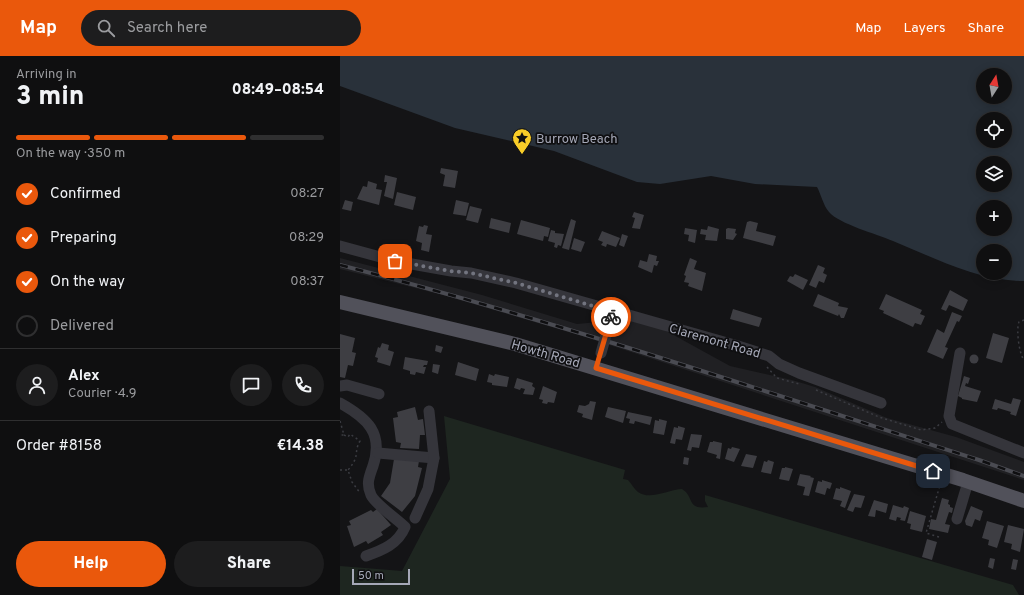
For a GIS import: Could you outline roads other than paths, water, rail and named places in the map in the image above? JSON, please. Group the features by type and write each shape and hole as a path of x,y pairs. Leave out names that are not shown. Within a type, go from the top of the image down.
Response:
{"main road":[{"name":"Howth Road","path":"340,302 504,341 968,482 1024,501"}],"street":[{"name":"Claremont Road","path":"340,246 395,261 479,274 612,316 722,342 769,356 779,364 799,373 880,403"},
{"path":"596,368 612,316"},
{"path":"960,353 949,416 952,424 1024,453"},
{"path":"340,386 347,386 379,394"},
{"path":"340,403 359,414 372,428 378,453 367,483 372,497 405,527 402,534 387,548 366,556"},
{"path":"414,518 428,489 434,458 429,411"},
{"path":"378,453 434,458"},
{"path":"957,519 968,482"}],"railway":[{"path":"340,265 581,333 979,460 1024,476"}],"place":[{"name":"Burrow Beach","path":"522,155"}]}
